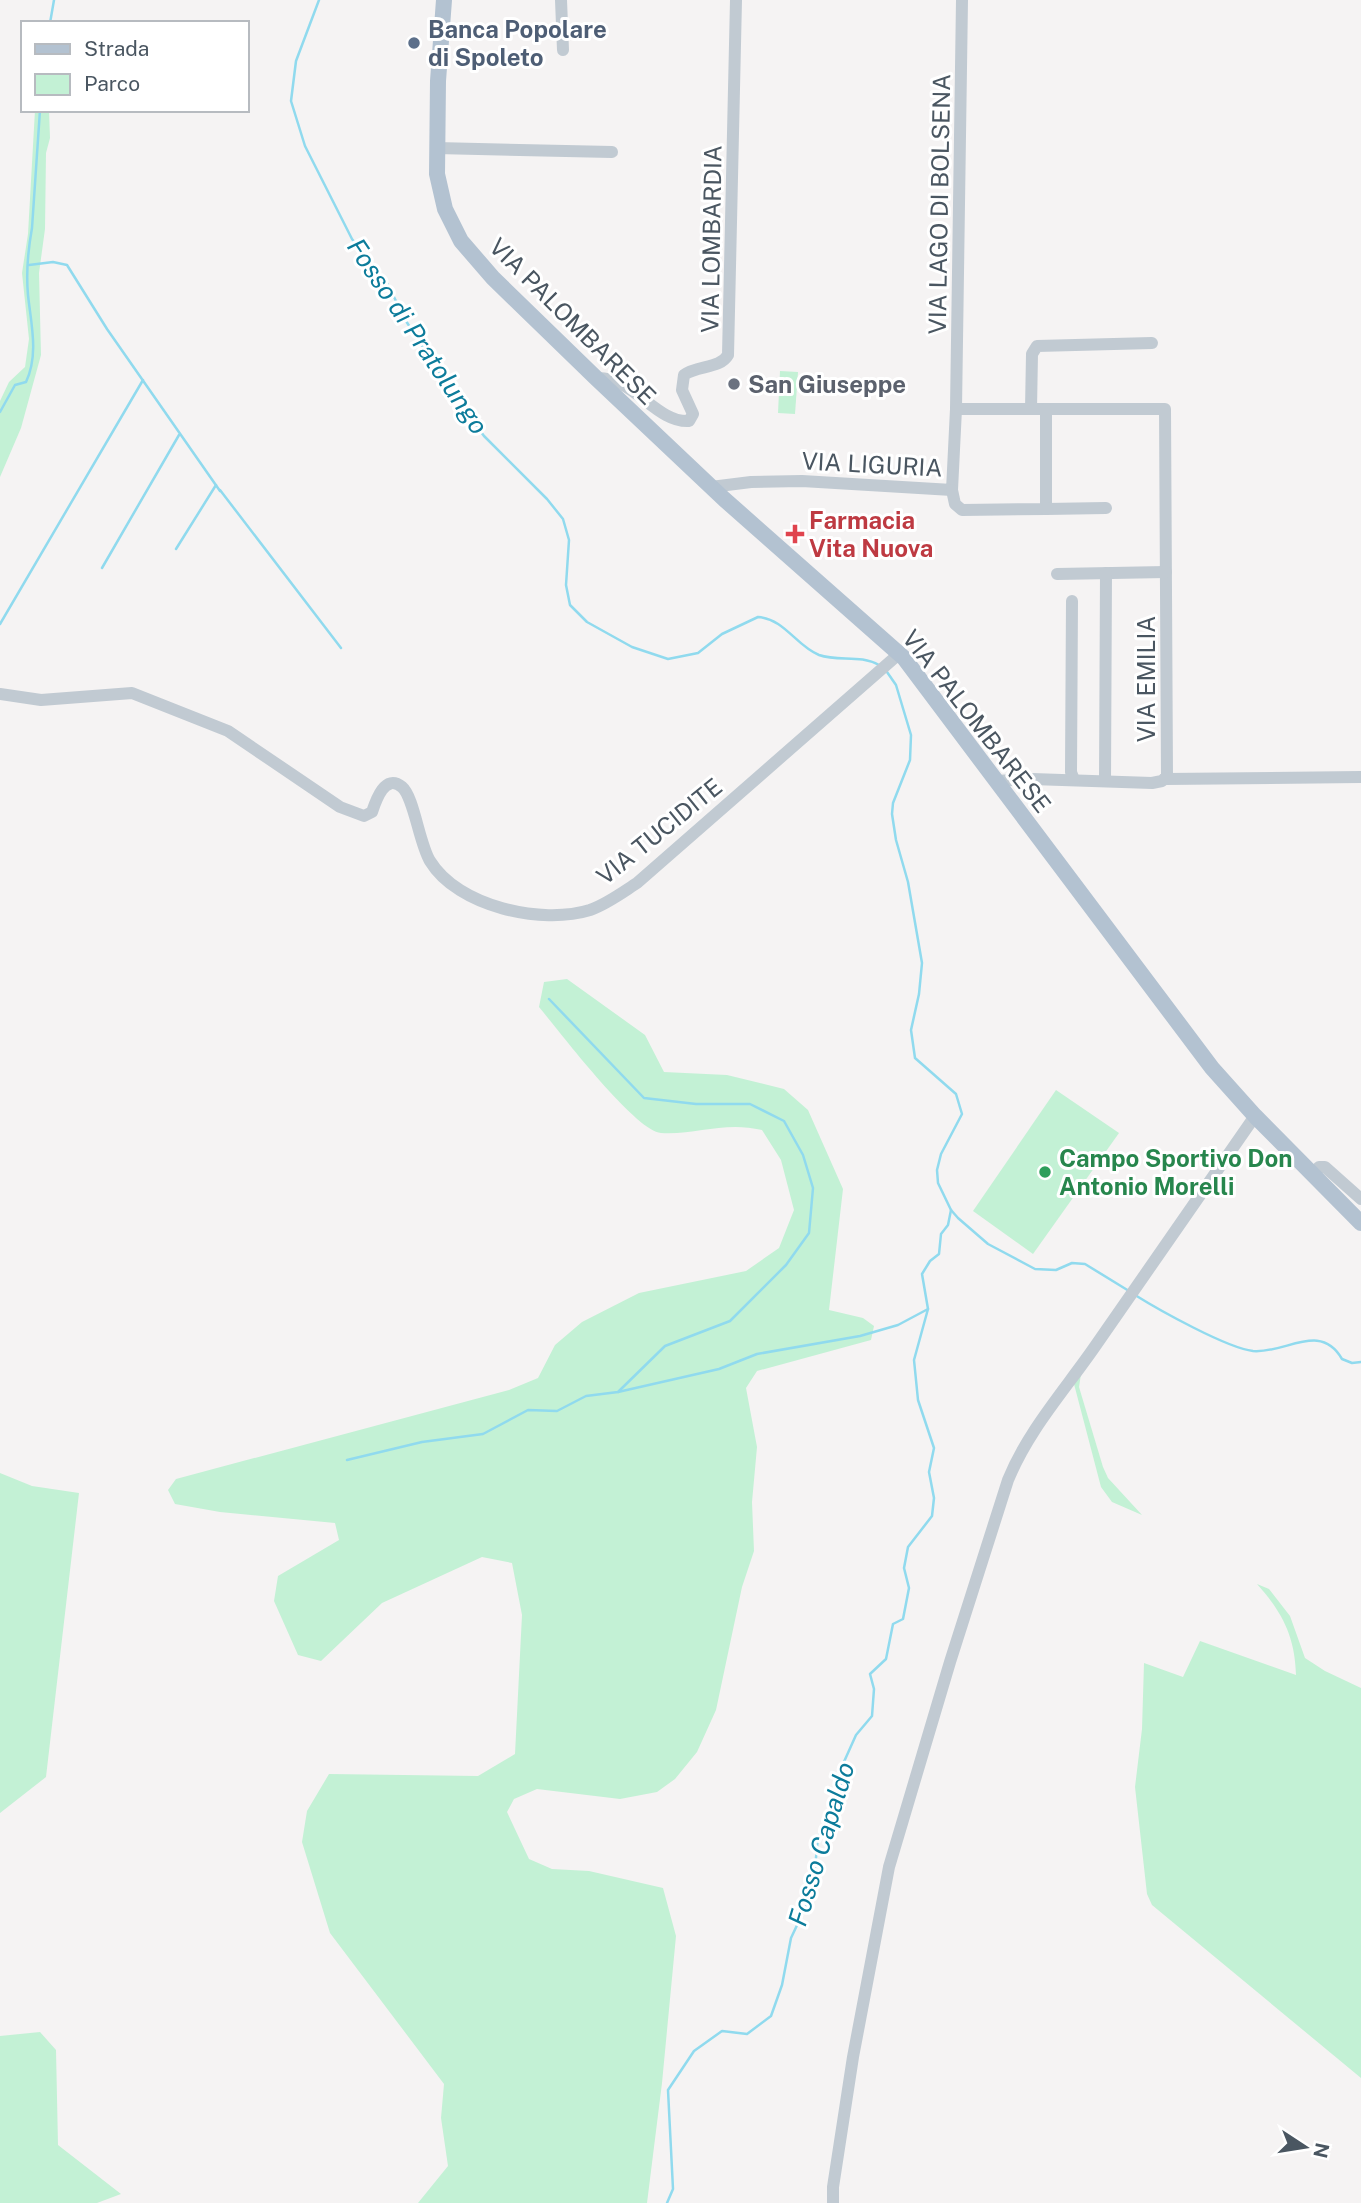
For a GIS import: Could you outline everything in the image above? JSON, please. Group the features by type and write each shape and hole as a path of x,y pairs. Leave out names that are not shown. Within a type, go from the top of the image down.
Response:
{"main road":[{"name":"VIA PALOMBARESE","path":"444,0 438,81 438,181 447,217 461,241 493,278 596,378 895,657 996,781 1187,1037 1255,1116 1361,1223"}],"street":[{"path":"561,0 563,50"},
{"name":"VIA LOMBARDIA","path":"596,378 618,381 659,410 677,420 689,421 693,414 683,394 683,378 689,372 723,362 729,355 736,0"},
{"name":"VIA LAGO DI BOLSENA","path":"956,409 962,0"},
{"path":"436,148 612,152"},
{"path":"1031,409 1032,354 1037,346 1152,343"},
{"name":"VIA EMILIA","path":"1046,409 1166,408 1165,779"},
{"path":"956,409 1046,409 1046,509"},
{"name":"VIA LIGURIA","path":"711,487 781,481 953,490 956,409"},
{"path":"953,490 955,504 962,510 1106,508"},
{"path":"1057,574 1166,572"},
{"path":"1105,781 1106,573"},
{"path":"1072,601 1071,772 1074,780"},
{"name":"VIA TUCIDITE","path":"0,694 41,700 132,693 228,731 340,807 364,816 372,812 377,795 384,786 393,783 401,786 410,797 425,851 443,876 463,891 506,910 561,915 591,909 636,883 895,657"},
{"path":"996,781 1032,779 1152,783 1165,779 1361,777"},
{"path":"834,2203 833,2187 853,2057 889,1867 1004,1493 1017,1461 1046,1412 1255,1116"},
{"path":"1313,1173 1319,1167 1325,1167 1361,1199"}],"green space":[{"path":"35,112 49,112 45,229 39,273 41,355 21,428 0,477 0,401 9,382 25,367 29,339 22,273 28,234"},
{"path":"780,371 798,372 795,414 778,413"},
{"path":"567,979 645,1035 664,1072 727,1075 784,1089 808,1110 843,1189 829,1310 863,1318 874,1326 871,1340 757,1371 746,1388 757,1447 752,1502 754,1551 742,1587 716,1710 697,1752 675,1779 657,1792 620,1799 537,1789 514,1799 507,1812 529,1859 552,1869 589,1871 663,1888 676,1936 647,2203 418,2203 448,2166 441,2118 444,2084 330,1933 302,1842 307,1811 329,1774 478,1776 515,1754 522,1615 512,1563 482,1557 382,1603 321,1661 298,1655 274,1601 278,1576 339,1540 335,1523 220,1512 175,1504 168,1490 176,1479 509,1390 538,1378 555,1345 582,1322 639,1293 746,1271 779,1248 794,1210 781,1160 762,1130 735,1127 661,1133 649,1128 616,1099 539,1007 544,982"},
{"name":"Campo Sportivo Don Antonio Morelli","path":"1056,1090 1119,1133 1033,1254 973,1211"},
{"path":"1081,1374 1079,1387 1103,1467 1108,1478 1142,1515 1112,1502 1101,1487 1074,1384"},
{"path":"0,1473 32,1486 79,1493 46,1777 0,1813"},
{"path":"1257,1584 1269,1589 1290,1616 1305,1658 1361,1688 1361,2078 1152,1905 1147,1894 1135,1787 1142,1729 1144,1663 1183,1677 1200,1641 1296,1675 1293,1648 1286,1625"},
{"path":"40,2032 56,2050 58,2145 121,2194 97,2203 0,2203 0,2036"}],"waterway":[{"path":"50,21 54,0"},
{"name":"Fosso di Pratolungo","path":"319,0 296,61 291,101 305,146 352,239 387,283 406,321 451,391 484,436 547,499 563,519 569,540 566,585 570,605 587,622 632,647 668,659 698,653 722,634 758,617 776,623 819,655 864,660 879,665"},
{"path":"0,412 15,385 26,382 32,361 33,339 27,270 40,112"},
{"path":"29,265 53,262 67,265 107,329 220,491"},
{"path":"0,624 143,380"},
{"path":"102,568 179,435"},
{"path":"176,549 216,485"},
{"path":"220,490 341,648"},
{"name":"Fosso di Pratolungo","path":"887,672 896,685 911,735 910,760 893,803 892,814 908,882 922,963 911,1030 915,1058 956,1094 962,1114 941,1154 937,1170 938,1183 951,1210 988,1244 1035,1269 1056,1270 1072,1263 1085,1264 1129,1291"},
{"path":"549,999 644,1098 696,1104 750,1104 784,1121 803,1155 813,1188 809,1233 786,1265 730,1321 665,1346 618,1392"},
{"name":"Fosso Capaldo","path":"667,2203 673,2189 668,2090 694,2051 722,2031 747,2034 771,2016 782,1985 791,1938 807,1904 818,1837 840,1792 843,1764 856,1735 872,1716 874,1689 870,1674 886,1659 893,1624 903,1619 909,1588 904,1568 908,1547 932,1516 934,1498 929,1472 934,1448 918,1400 914,1360 928,1309 922,1274 930,1261 939,1254 941,1234 948,1225 951,1210"},
{"path":"1135,1295 1193,1328 1241,1348 1265,1351 1302,1342 1323,1342 1333,1348 1342,1359 1352,1363 1361,1362"},
{"path":"347,1460 422,1442 483,1434 528,1410 557,1411 586,1396 618,1392 719,1369 757,1354 860,1336 898,1325 928,1309"}],"place":[{"name":"Banca Popolare di Spoleto","path":"414,43"},
{"name":"San Giuseppe","path":"734,384"},
{"name":"Farmacia Vita Nuova","path":"795,534"},
{"name":"Campo Sportivo Don Antonio Morelli","path":"1045,1172"}]}
